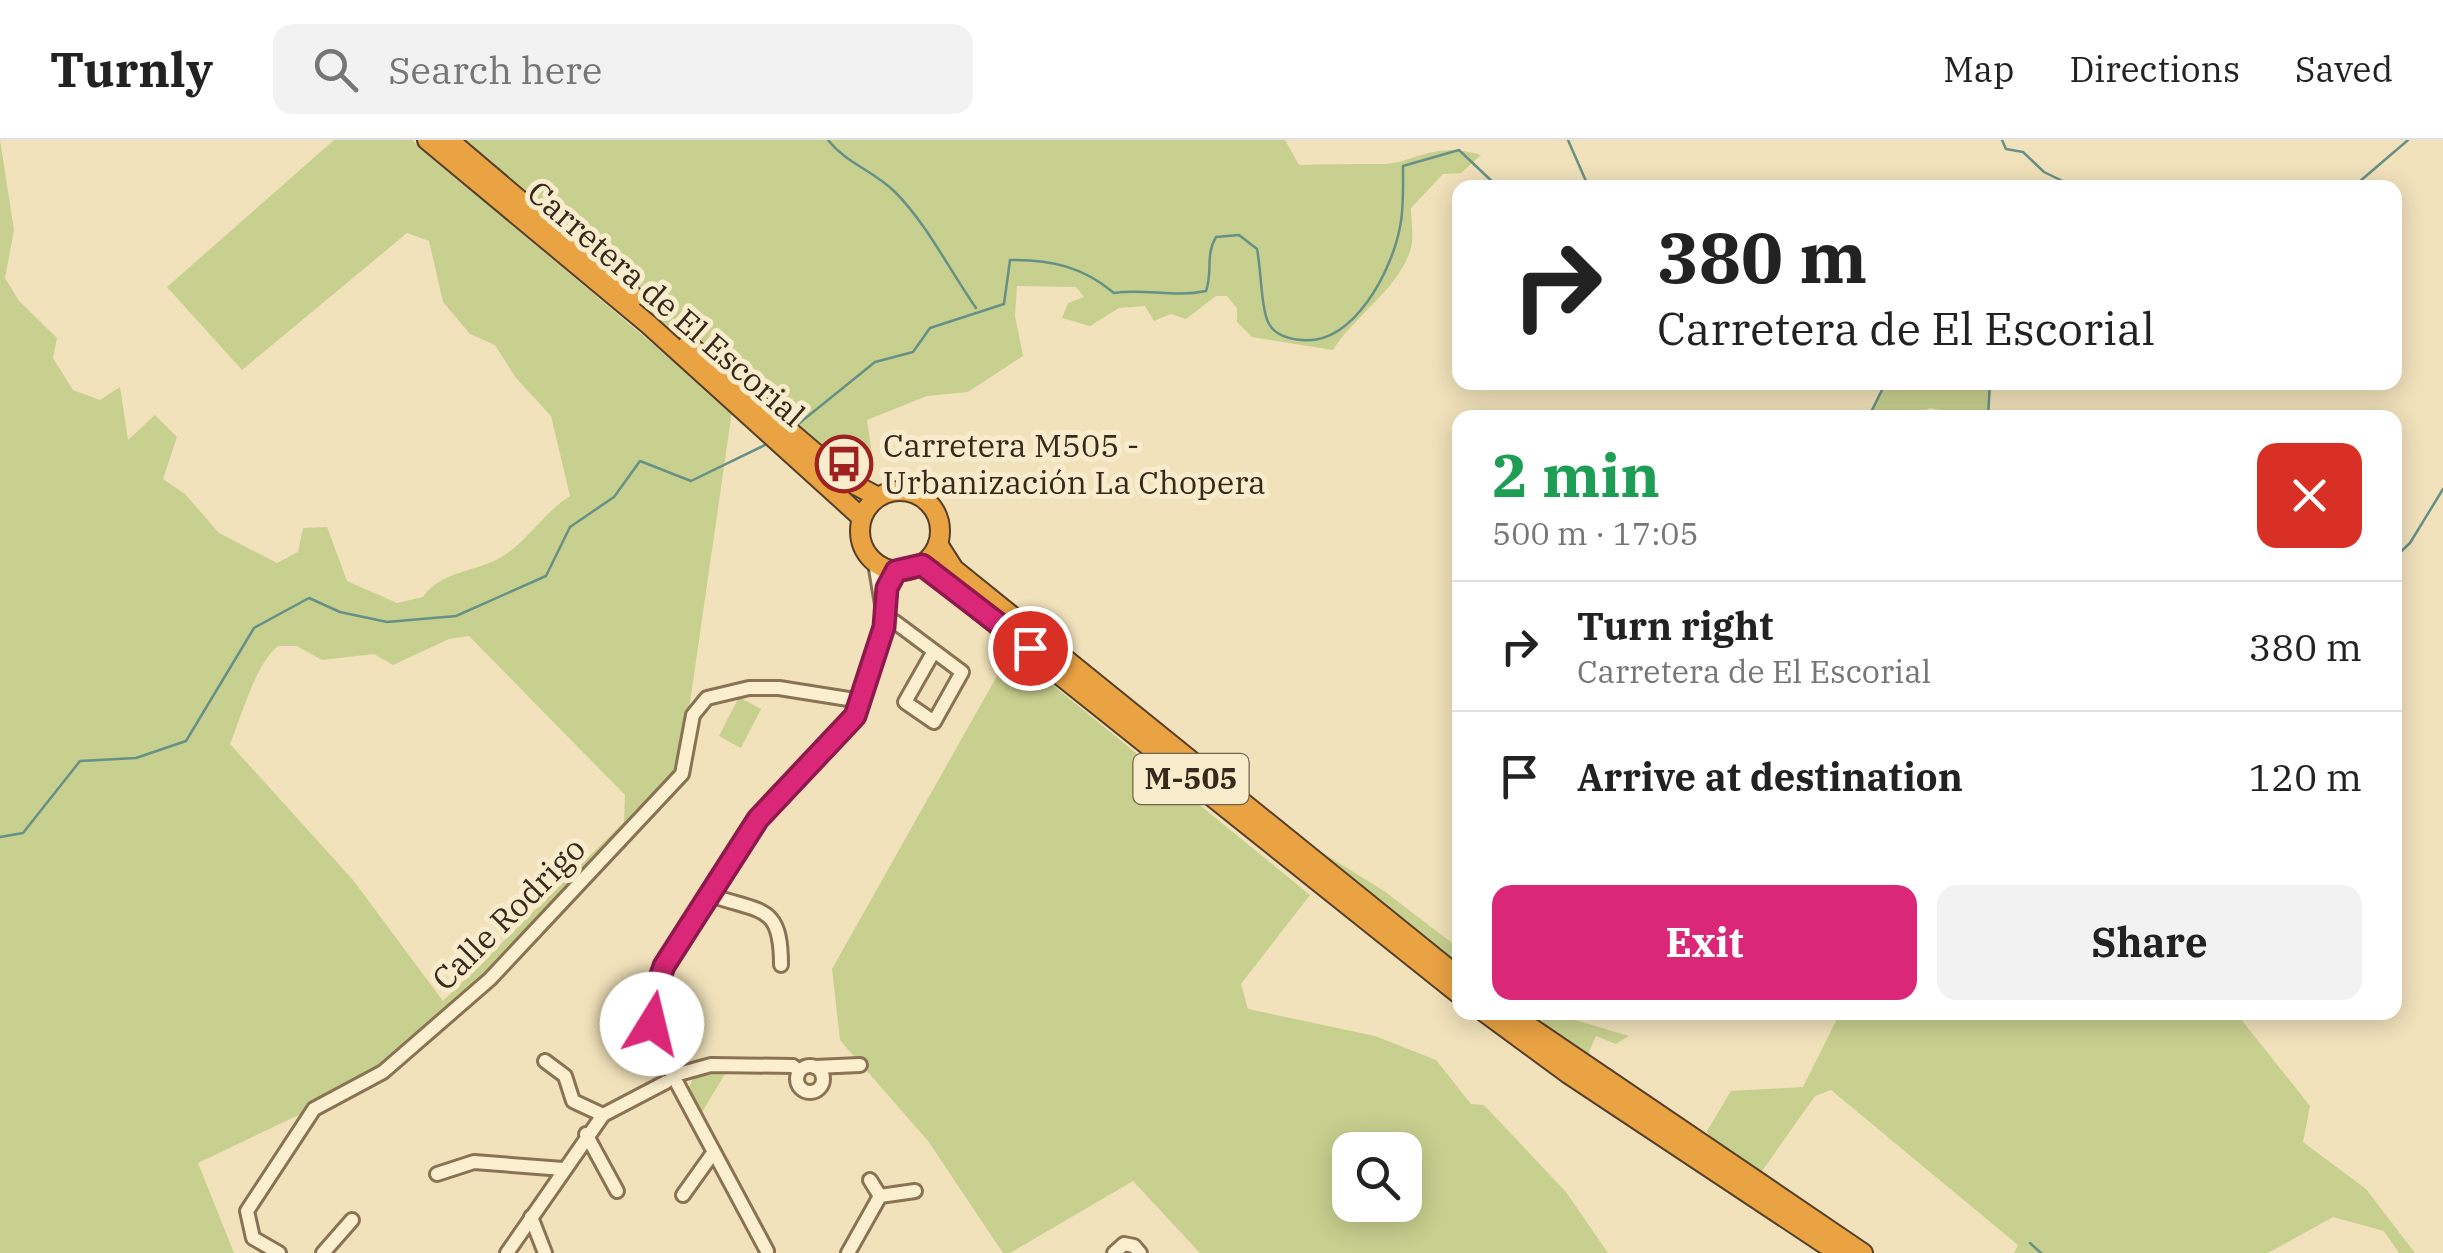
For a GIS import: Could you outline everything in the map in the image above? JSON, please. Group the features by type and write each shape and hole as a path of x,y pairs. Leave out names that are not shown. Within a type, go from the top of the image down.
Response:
{"highway":[{"name":"Carretera de El Escorial","path":"427,140 648,324 861,517"},
{"name":"Carretera de El Escorial","path":"449,140 836,471 878,497"},
{"name":"M-505","path":"878,497 905,491 919,495 937,516 938,544 954,569 1452,972"},
{"path":"878,497 861,517 860,543 875,564 896,571 922,565 938,544"},
{"name":"M-505","path":"922,565 1452,988"},
{"path":"1495,1020 1567,1074 1838,1253"},
{"path":"1520,1020 1863,1253"}],"street":[{"path":"875,564 884,612 962,672 934,722 905,702 934,652"},
{"path":"764,1253 656,1042 653,998 664,966 758,819 832,745 861,701 896,571"},
{"name":"Calle Rodrigo","path":"279,1253 253,1238 247,1211 314,1109 383,1072 490,978 682,774 694,715 706,698 748,688 780,688 861,701"},
{"path":"710,895 772,917 781,928 781,965"},
{"path":"545,1061 564,1076 573,1101 603,1115"},
{"path":"507,1253 586,1134 603,1115 674,1077 710,1064 793,1066 799,1072 798,1086 806,1092 816,1091 824,1078 815,1067"},
{"path":"799,1072 815,1067 860,1065"},
{"path":"586,1134 617,1191"},
{"path":"683,1195 713,1153"},
{"path":"437,1174 474,1162 563,1168"},
{"path":"870,1180 880,1196"},
{"path":"880,1196 914,1192"},
{"path":"848,1253 880,1196"},
{"path":"531,1217 545,1253"},
{"path":"323,1253 352,1220"},
{"path":"1114,1253 1119,1246 1130,1244 1140,1253"}],"green space":[{"path":"0,140 14,230 5,278 19,301 57,338 53,358 73,390 100,400 120,387 128,440 155,415 177,437 163,479 185,494 219,533 277,563 298,552 303,528 327,527 347,581 397,603 423,597 438,582 498,559 570,496 551,416 516,378 495,345 470,334 443,302 429,241 407,233 242,370 167,287 334,140 412,140 732,411 680,772 505,958 379,1068 305,1112 198,1163 234,1253 0,1253","holes":["469,636 625,795 624,822 443,1001 353,880 230,744 256,677 278,646 297,646 322,660 374,654 393,665 449,639"]},
{"path":"449,140 1285,140 1299,165 1391,163 1449,150 1481,155 1461,173 1443,174 1411,208 1412,244 1405,263 1333,350 1252,337 1237,322 1237,308 1227,296 1216,296 1186,319 1171,314 1154,321 1145,306 1119,308 1090,326 1062,318 1068,303 1084,297 1076,287 1017,286 1015,316 1023,356 968,392 927,396 867,420 873,462 866,469 834,443 822,459"},
{"path":"1882,390 1990,390 1988,410 1872,410"},
{"path":"1011,651 1310,895 1241,984 1248,1009 1375,1036 1436,1060 1471,1104 1484,1105 1566,1192 1608,1253 1200,1253 1133,1181 1010,1253 1003,1253 928,1141 840,1040 832,969"},
{"path":"739,697 761,709 741,748 719,736"},
{"path":"1318,850 1384,891 1452,943 1452,972 1312,859"},
{"path":"1526,1020 1575,1020 1629,1036 1616,1044 1596,1036 1587,1057"},
{"path":"1836,1020 2242,1020 2310,1106 2303,1142 2366,1189 2415,1253 2399,1253 2384,1231 2333,1217 2268,1253 2014,1253 2018,1245 1831,1090 1815,1096 1762,1171 1762,1186 1716,1148 1707,1131 1731,1091 1803,1087"},
{"path":"702,1071 726,1072 701,1114 688,1090 694,1076"}],"waterway":[{"path":"828,140 907,205 976,308"},
{"path":"1568,140 1586,180"},
{"path":"2002,140 2006,149 2023,152 2044,172 2060,180"},
{"path":"2361,180 2408,140"},
{"path":"797,425 875,362 913,352 930,328 1004,304 1010,260 1065,266 1090,276 1114,293 1194,293 1206,291 1216,237 1239,235 1257,249 1264,309 1272,328 1292,339 1321,338 1354,318 1368,302 1389,264 1401,220 1403,166 1459,150 1491,180"},
{"path":"1872,410 1882,390"},
{"path":"1988,410 1990,390"},
{"path":"0,837 23,833 80,761 136,758 186,741 254,628 309,598 340,612 387,622 456,616 546,576 570,527 614,497 640,461 691,481 765,445"},
{"path":"2402,550 2443,489"},
{"path":"2030,1243 2041,1253"}],"place":[{"name":"Carretera M505 - Urbanización La Chopera","path":"844,464"}],"route":[{"path":"652,1024 653,998 664,966 758,819 832,745 855,716 884,627 887,588 896,571 922,565 1030,648"}]}
